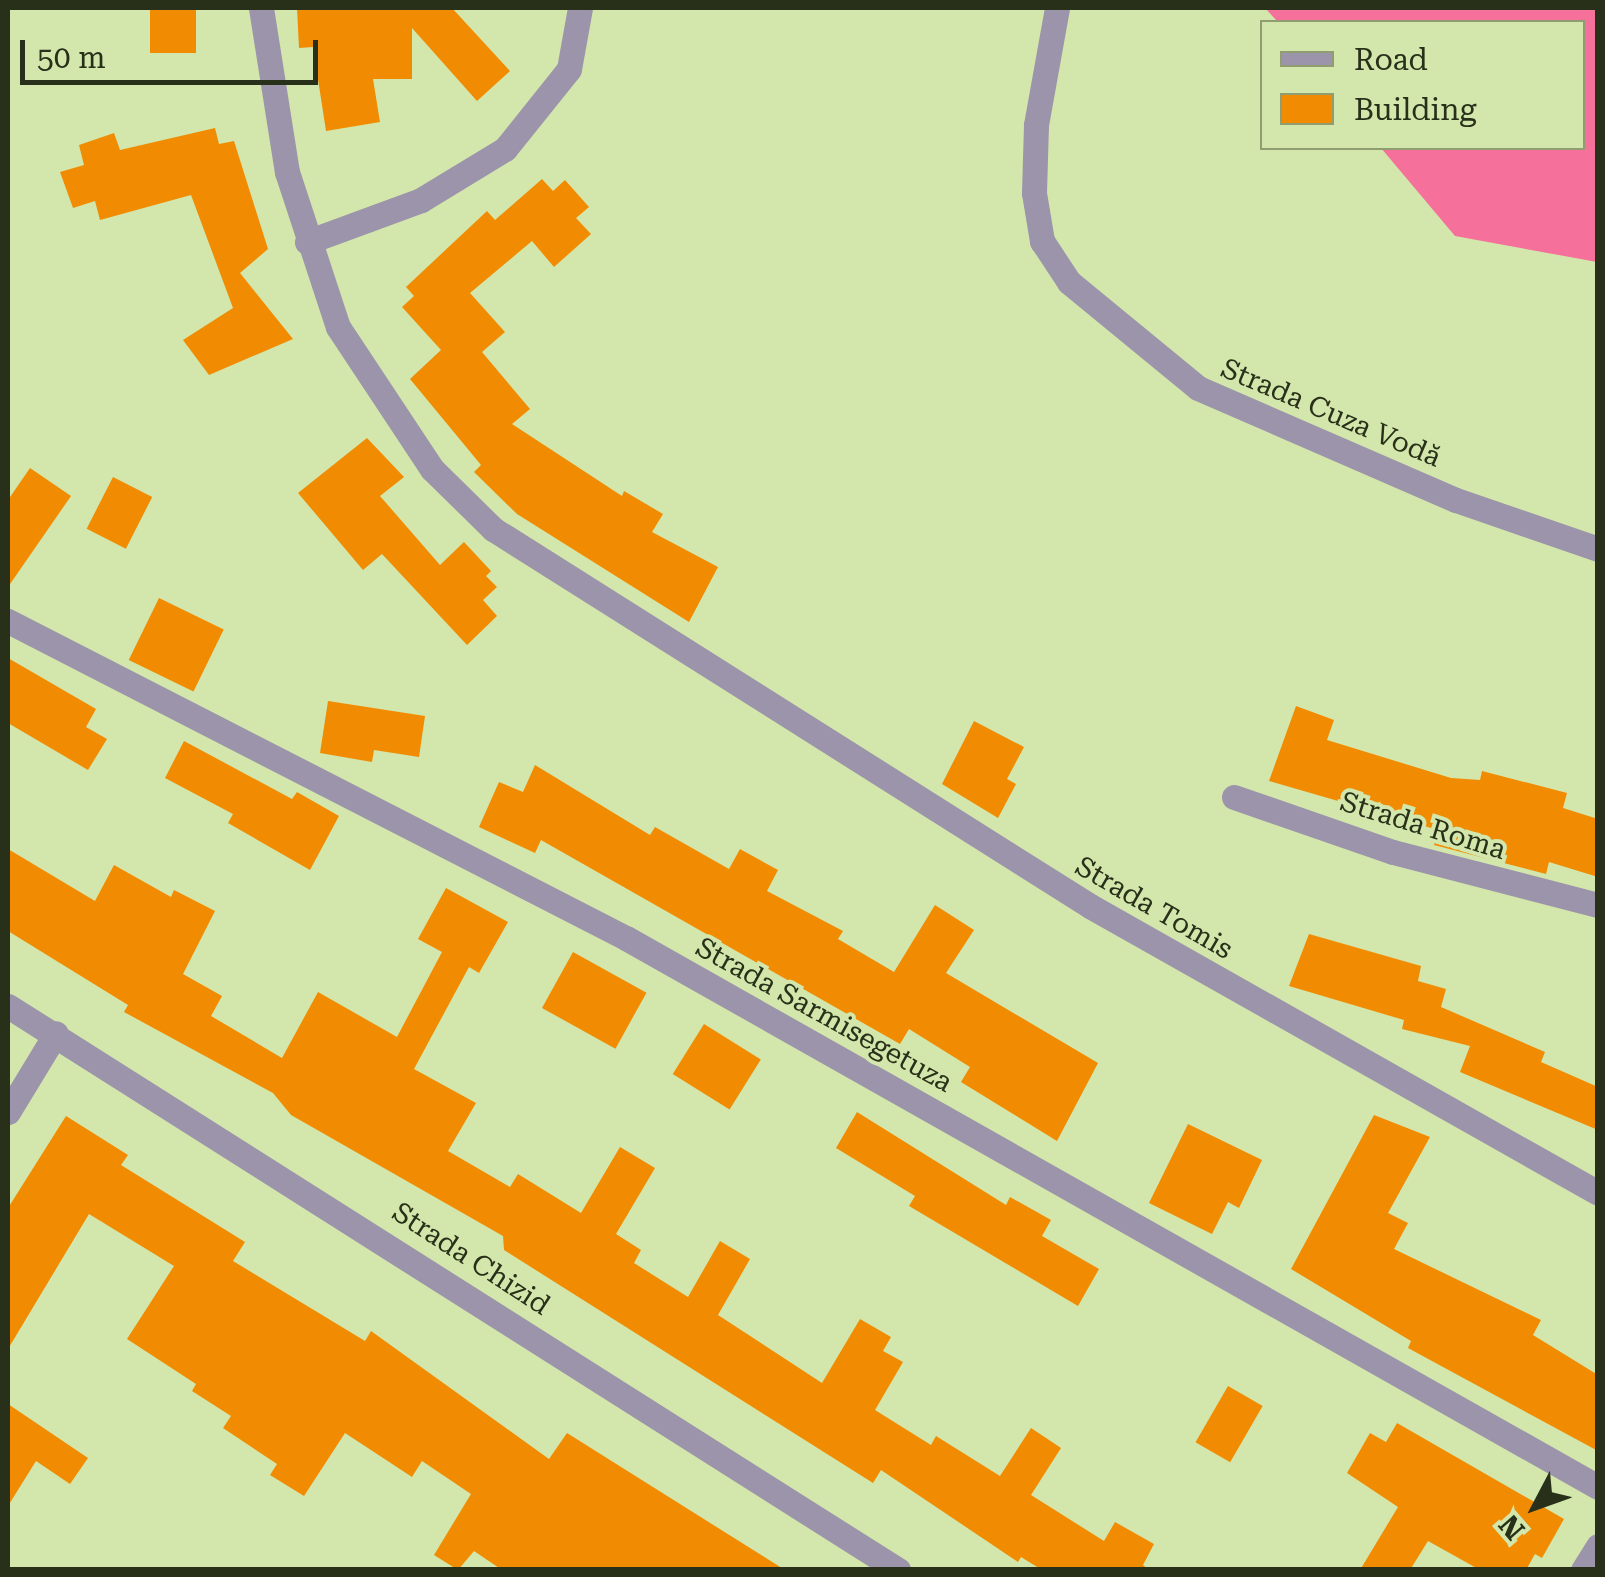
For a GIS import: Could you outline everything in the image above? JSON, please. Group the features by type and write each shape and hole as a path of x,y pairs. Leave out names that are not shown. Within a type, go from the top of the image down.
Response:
{"street":[{"name":"Strada Tomis","path":"261,8 280,138 306,242 338,327 432,468 493,529 1090,906 1598,1193"},
{"path":"306,242 421,200 505,149 569,69 580,8"},
{"name":"Strada Cuza Vodă","path":"1056,8 1036,126 1034,193 1042,241 1069,282 1198,388 1456,500 1598,549"},
{"name":"Strada Sarmisegetuza","path":"8,622 626,938 1598,1487"},
{"name":"Strada Roma","path":"1234,798 1393,852 1598,905"},
{"name":"Strada Chizid","path":"8,1006 56,1032 898,1570"},
{"path":"8,1112 56,1032"},
{"path":"1583,1570 1598,1546"}],"shaded area":[{"path":"1265,8 1597,8 1597,262 1455,236 1383,150 1585,150 1585,20 1276,20"}],"building":[{"path":"150,8 196,8 196,53 150,53"},
{"path":"297,8 452,8 510,71 477,101 412,28 412,79 373,79 380,122 326,131 313,47 299,48"},
{"path":"215,128 219,144 234,141 268,249 240,273 293,339 209,375 183,340 233,308 191,195 100,220 95,201 73,208 60,172 84,165 79,145 114,133 120,150"},
{"path":"542,179 553,191 565,180 589,207 576,218 591,234 554,267 532,241 470,293 505,332 482,352 530,409 512,424 622,496 624,491 663,514 652,532 718,567 689,622 517,514 474,472 481,465 410,379 441,350 402,307 414,296 406,287 487,211 495,220"},
{"path":"367,438 404,477 380,496 440,565 464,542 491,571 486,576 497,587 483,600 497,616 467,645 382,554 363,570 298,493"},
{"path":"30,468 71,496 8,587 8,500"},
{"path":"113,477 152,497 126,549 87,529"},
{"path":"159,598 224,630 193,692 129,660"},
{"path":"8,658 96,709 86,727 107,739 88,770 8,723"},
{"path":"328,701 425,716 419,757 374,750 372,762 320,753"},
{"path":"1296,706 1334,720 1327,740 1451,778 1480,780 1482,771 1567,793 1563,808 1598,819 1598,877 1549,862 1546,874 1434,845 1438,830 1269,781"},
{"path":"974,721 1024,747 1007,779 1016,784 998,818 942,784"},
{"path":"184,741 292,799 297,792 339,816 310,870 228,823 233,814 165,778"},
{"path":"535,765 650,835 655,827 729,869 740,849 778,870 767,891 843,931 838,939 894,972 935,905 974,930 946,973 1098,1063 1057,1141 961,1082 970,1067 909,1029 900,1044 541,840 535,853 479,827 499,782 523,792"},
{"path":"8,849 95,901 114,865 171,897 174,890 215,911 183,974 222,996 211,1016 282,1058 318,992 397,1037 442,952 418,939 446,888 508,922 479,973 469,967 414,1069 476,1103 448,1151 510,1187 518,1174 581,1213 620,1147 655,1168 616,1234 641,1250 634,1263 688,1297 720,1241 750,1259 718,1315 822,1383 860,1319 891,1337 883,1351 903,1362 875,1410 931,1445 936,1436 1000,1476 1031,1428 1061,1448 1031,1495 1104,1541 1115,1522 1154,1544 1143,1565 1149,1570 1042,1570 1021,1557 1018,1562 881,1470 873,1483 504,1250 503,1236 291,1115 273,1093 124,1012 128,1005 8,931"},
{"path":"1309,934 1421,966 1418,981 1446,989 1441,1007 1545,1052 1541,1062 1598,1087 1598,1130 1460,1072 1470,1046 1402,1029 1404,1020 1289,986"},
{"path":"573,952 646,993 615,1049 542,1008"},
{"path":"704,1024 761,1060 730,1110 673,1074"},
{"path":"857,1112 1006,1205 1010,1197 1051,1220 1042,1236 1099,1269 1078,1306 909,1206 915,1196 836,1148"},
{"path":"1374,1115 1430,1137 1388,1213 1408,1223 1394,1249 1541,1320 1533,1335 1598,1375 1598,1451 1408,1348 1411,1341 1291,1269"},
{"path":"66,1116 128,1155 121,1165 245,1242 233,1261 365,1341 371,1331 549,1459 567,1433 785,1570 502,1570 474,1551 458,1570 434,1555 471,1494 422,1461 412,1477 345,1433 304,1496 270,1475 277,1464 223,1428 231,1416 192,1391 196,1384 127,1339 174,1266 89,1214 8,1349 8,1208"},
{"path":"1188,1124 1262,1160 1239,1208 1228,1202 1212,1234 1149,1203"},
{"path":"1228,1386 1263,1406 1230,1462 1196,1442"},
{"path":"8,1404 88,1458 70,1484 36,1461 8,1506"},
{"path":"1397,1423 1564,1519 1542,1558 1535,1554 1526,1570 1480,1570 1428,1541 1410,1570 1360,1570 1398,1507 1347,1473 1370,1433 1386,1442"}]}
